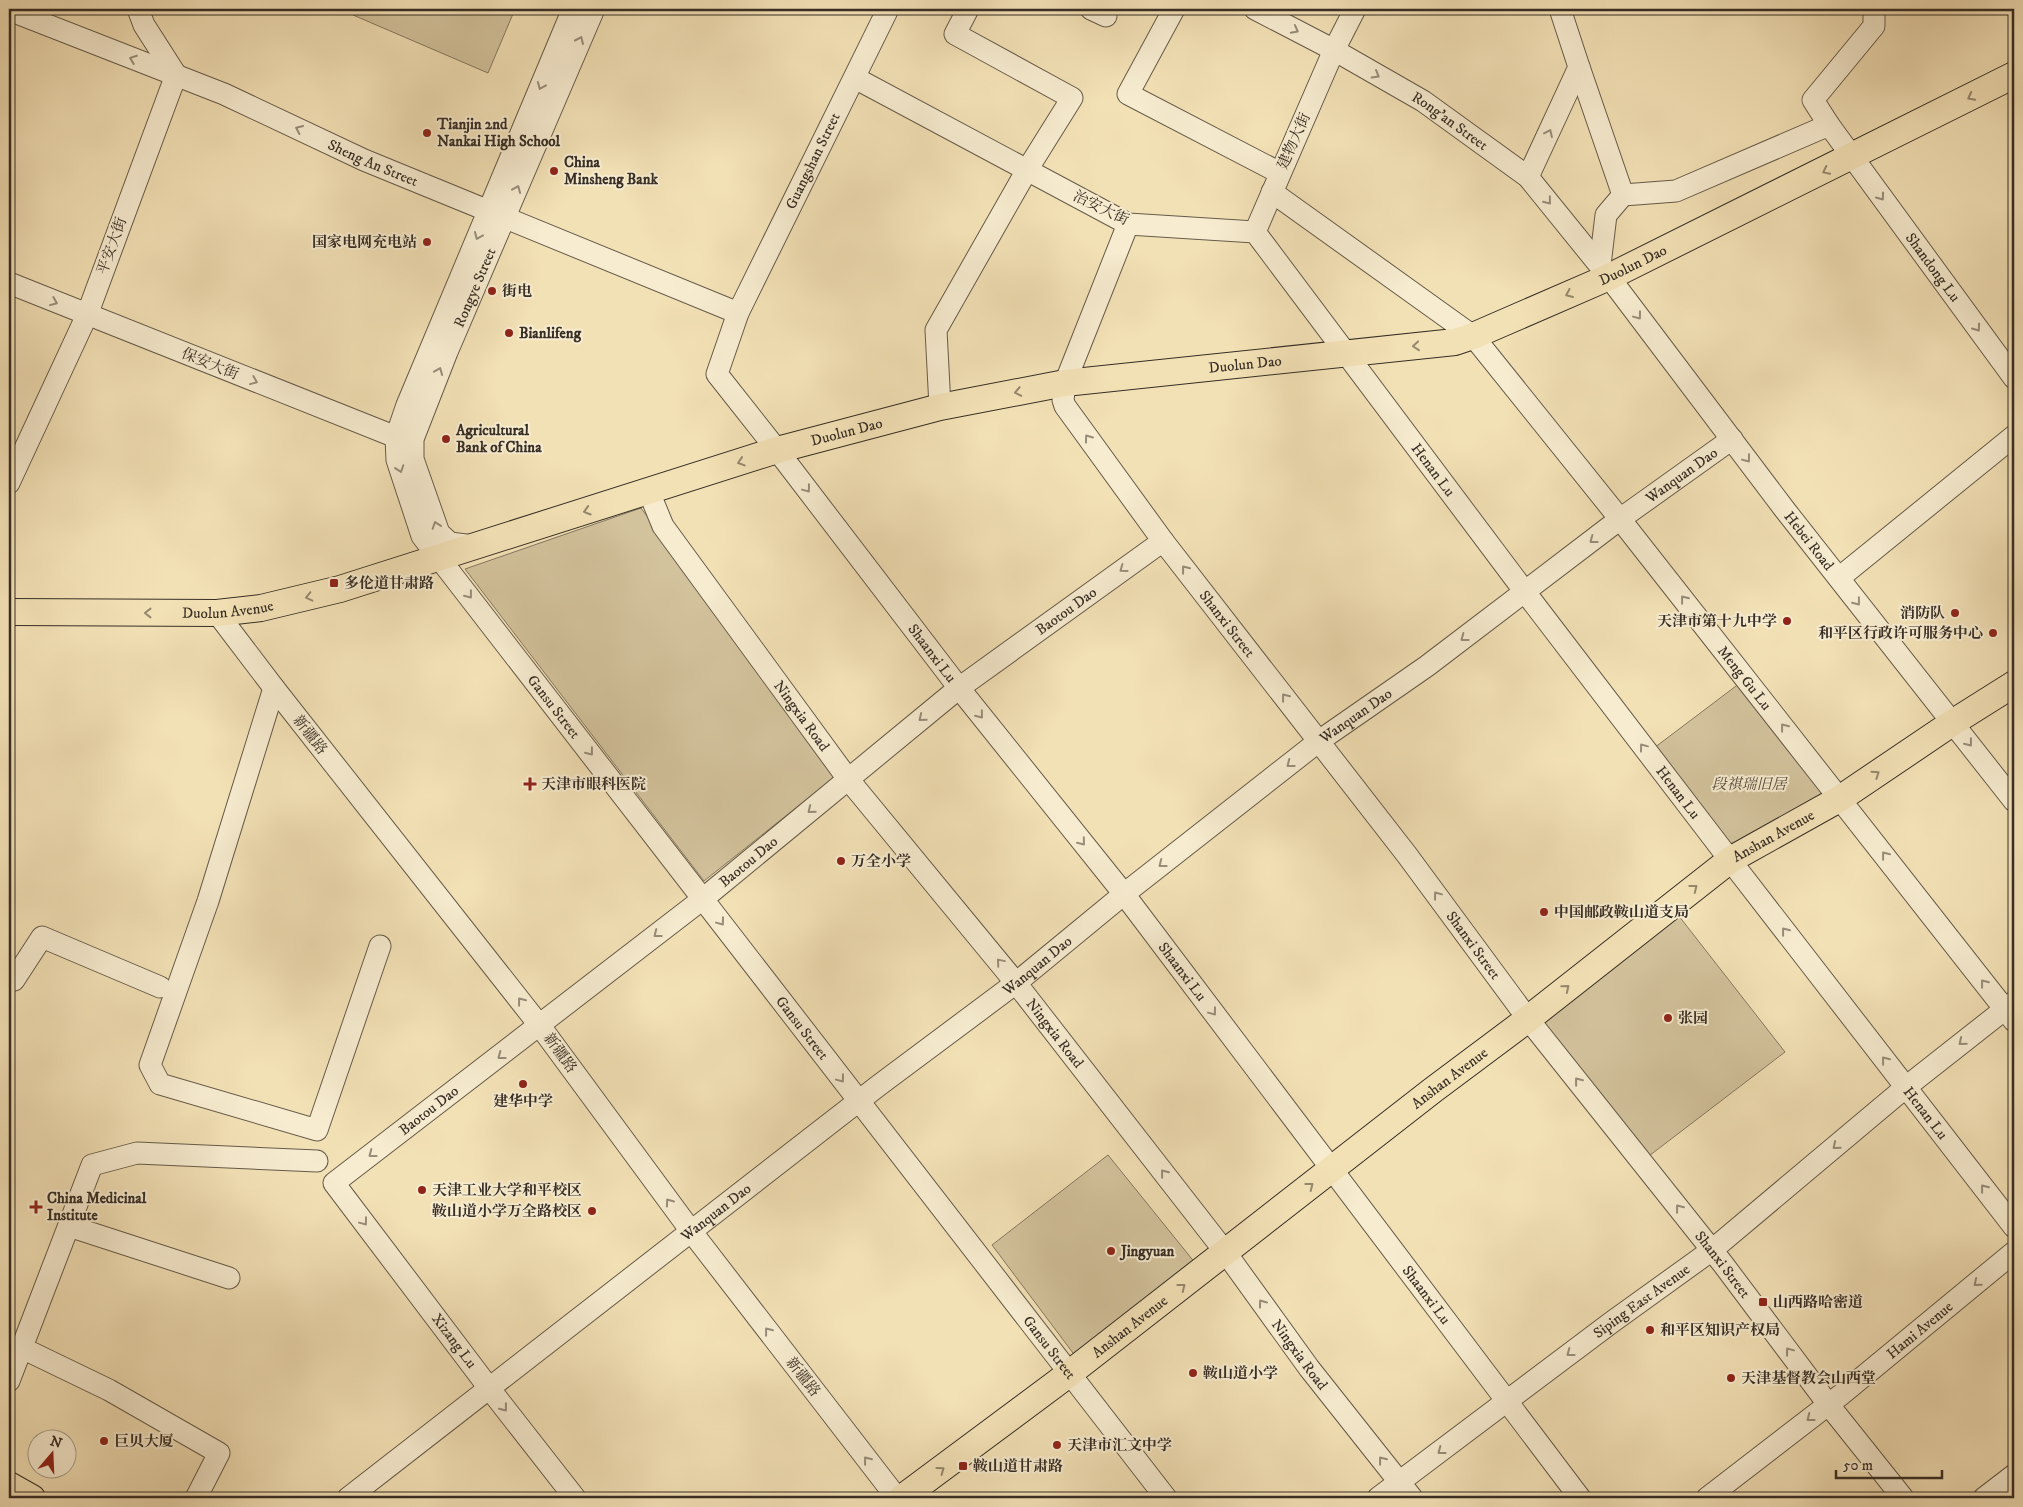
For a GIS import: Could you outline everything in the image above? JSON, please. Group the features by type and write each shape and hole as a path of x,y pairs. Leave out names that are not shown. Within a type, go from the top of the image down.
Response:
{"main road":[{"name":"Duolun Dao","path":"439,557 777,450 940,407 1065,383 1455,342 1473,336 1604,271 1852,157 2014,75"},
{"name":"Duolun Avenue","path":"9,612 217,613 261,608 340,589 439,557"},
{"name":"Anshan Avenue","path":"902,1498 1070,1373 1226,1253 1730,860 1841,798 1952,722 2014,684"},
{"path":"9,1486 32,1498"}],"street":[{"path":"138,9 144,25 176,75"},
{"name":"Rongye Street","path":"439,557 422,536 397,460 405,438 447,352 496,214 573,9"},
{"name":"Rongye Street","path":"496,214 594,9"},
{"name":"Guangshan Street","path":"777,450 717,374 738,313 888,9"},
{"path":"940,407 936,330 1026,170 1072,98 955,34 968,9"},
{"name":"Meng Gu Lu","path":"1174,9 1128,94 1276,182 1473,336 2011,1011"},
{"name":"Rong'an Street","path":"1255,9 1334,50 1423,101 1528,177 1604,271"},
{"name":"建物大街","path":"1255,232 1334,50 1354,9"},
{"path":"1560,9 1623,195"},
{"name":"Shandong Lu","path":"1874,9 1874,26 1813,100 1852,157 2014,378"},
{"name":"Sheng An Street","path":"9,10 224,94 364,160 738,313"},
{"path":"1528,177 1579,67"},
{"name":"平安大街","path":"9,484 87,315 176,75"},
{"name":"治安大街","path":"855,78 1128,224 1255,232"},
{"path":"1604,271 1606,215 1623,195 1676,191 1829,125"},
{"path":"1065,383 1128,224"},
{"path":"1255,232 1346,353"},
{"name":"Hebei Road","path":"1604,271 1838,578 2014,801"},
{"name":"保安大街","path":"9,283 405,438"},
{"name":"Henan Lu","path":"1346,353 1525,592 2014,1227"},
{"name":"Shanxi Street","path":"1065,383 1063,400 1065,406 1163,541 1320,741 1528,1019 1712,1250 1828,1404 1903,1498"},
{"path":"1838,578 2014,436"},
{"name":"Rongye Street","path":"405,438 439,533 450,543 474,546"},
{"name":"Wanquan Dao","path":"348,1498 858,1101 1016,983 1124,894 1320,741 1427,666 1620,519 1732,439"},
{"name":"Shaanxi Lu","path":"777,450 959,688 1124,894 1580,1498"},
{"name":"Ningxia Road","path":"649,492 663,526 848,779 1016,983 1226,1253 1309,1368 1406,1490"},
{"name":"Baotou Dao","path":"334,1183 704,898 959,688 1163,541"},
{"name":"Gansu Street","path":"439,557 1166,1498"},
{"name":"新疆路","path":"217,613 540,1026 691,1232 897,1498"},
{"path":"274,688 208,901 150,1065 160,1084 317,1130 380,946"},
{"path":"9,978 14,980 42,938 160,987"},
{"name":"Siping East Avenue","path":"1378,1498 1406,1490 1506,1401 1712,1250 1906,1087 2011,1011"},
{"path":"9,1381 92,1165 137,1153 317,1161"},
{"name":"Xizang Lu","path":"334,1183 575,1498"},
{"path":"68,1226 229,1278"},
{"name":"Hami Avenue","path":"1707,1498 1828,1404 2014,1252"},
{"path":"22,1348 110,1390 219,1453 196,1498"},
{"path":"1984,1498 2014,1475"}],"green space":[{"path":"356,9 515,9 488,73 353,15"},
{"path":"641,508 836,776 704,881 465,569"},
{"name":"段祺瑞旧居","path":"1740,683 1832,799 1736,859 1654,748"},
{"name":"张园","path":"1675,911 1785,1052 1645,1159 1536,1019"},
{"path":"1108,1155 1200,1269 1079,1361 992,1245"}],"place":[{"name":"Tianjin 2nd Nankai High School","path":"427,133"},
{"name":"China Minsheng Bank","path":"554,171"},
{"name":"国家电网充电站","path":"427,242"},
{"name":"街电","path":"492,291"},
{"name":"Bianlifeng","path":"509,333"},
{"name":"Agricultural Bank of China","path":"446,439"},
{"name":"多伦道甘肃路","path":"334,583"},
{"name":"消防队","path":"1955,613"},
{"name":"天津市第十九中学","path":"1787,621"},
{"name":"和平区行政许可服务中心","path":"1993,633"},
{"name":"天津市眼科医院","path":"530,784"},
{"name":"万全小学","path":"841,861"},
{"name":"中国邮政鞍山道支局","path":"1544,912"},
{"name":"张园","path":"1668,1018"},
{"name":"建华中学","path":"523,1084"},
{"name":"天津工业大学和平校区","path":"422,1190"},
{"name":"China Medicinal Institute","path":"36,1207"},
{"name":"鞍山道小学万全路校区","path":"592,1211"},
{"name":"Jingyuan","path":"1111,1251"},
{"name":"山西路哈密道","path":"1763,1302"},
{"name":"和平区知识产权局","path":"1650,1330"},
{"name":"鞍山道小学","path":"1193,1373"},
{"name":"天津基督教会山西堂","path":"1731,1378"},
{"name":"巨贝大厦","path":"104,1441"},
{"name":"天津市汇文中学","path":"1057,1445"},
{"name":"鞍山道甘肃路","path":"963,1466"}]}
